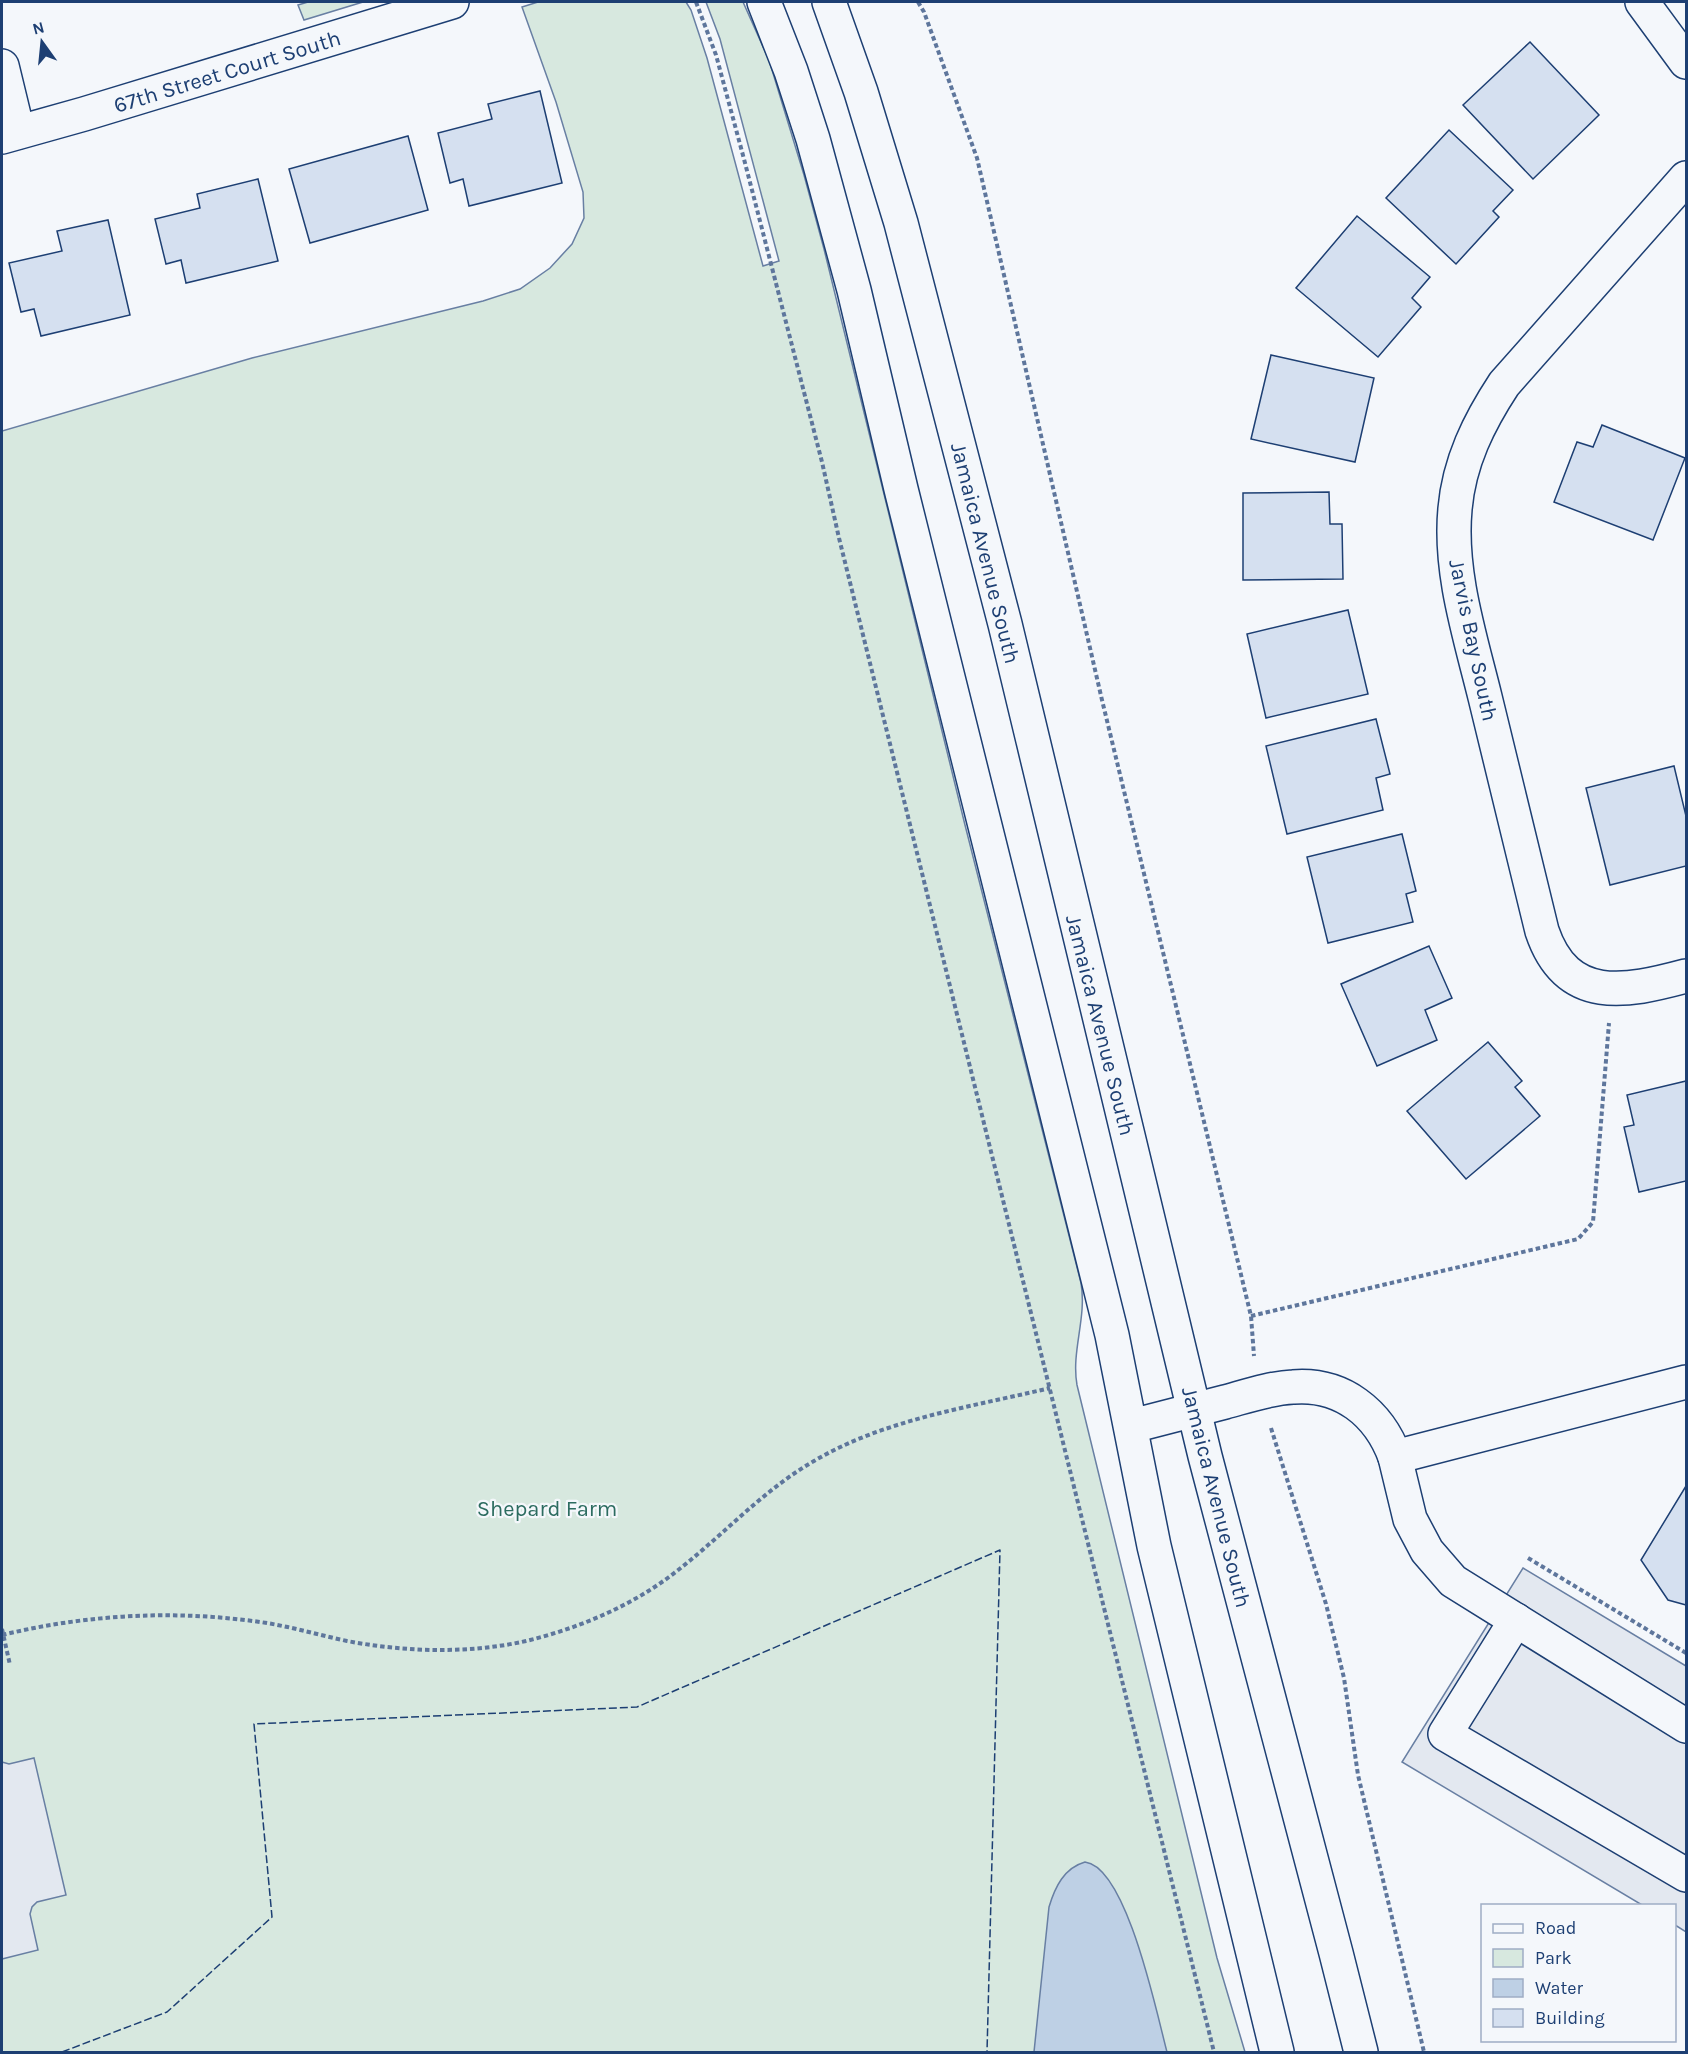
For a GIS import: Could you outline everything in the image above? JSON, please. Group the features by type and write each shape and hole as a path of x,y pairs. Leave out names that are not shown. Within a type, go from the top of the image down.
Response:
{"street":[{"name":"67th Street Court South","path":"10,134 137,99 452,2"},
{"path":"764,2 807,120 848,267 901,489 1112,1335 1132,1426 1154,1546 1277,2052"},
{"name":"Jamaica Avenue South","path":"829,2 861,92 901,224 999,601 1194,1410 1361,2052"},
{"path":"1642,2 1686,62"},
{"path":"2,66 10,134"},
{"name":"Jarvis Bay South","path":"1686,178 1504,384 1485,413 1469,446 1460,476 1455,509 1454,540 1462,603 1542,931 1550,951 1560,966 1585,983 1598,988 1612,990 1649,986 1686,976"},
{"path":"1395,1457 1686,1382"},
{"path":"1132,1426 1263,1392 1293,1387 1334,1393 1348,1399 1360,1406 1377,1422 1387,1438 1395,1457 1410,1520 1427,1551 1453,1581 1686,1726"},
{"path":"1516,1620 1444,1734 1686,1875"}],"path":[{"path":"696,2 716,55 767,247 1214,2052"},
{"path":"918,2 924,12 977,158 1102,700 1251,1316 1254,1358 1275,1443 1326,1604 1344,1677 1358,1774 1424,2052"},
{"path":"1251,1316 1578,1239 1593,1222 1612,990"},
{"path":"10,1665 2,1633 79,1620 121,1616 173,1614 255,1621 346,1641 395,1648 464,1649 524,1641 590,1620 639,1597 670,1577 785,1480 840,1447 900,1425 1050,1388"},
{"path":"1528,1558 1686,1653"}],"green space":[{"path":"308,2 363,2 304,20 298,5"},
{"name":"Shepard Farm","path":"538,2 686,2 691,10 707,58 763,266 779,261 720,39 706,2 743,2 769,60 824,249 965,825 1081,1283 1082,1309 1076,1360 1077,1385 1217,1958 1245,2052 2,2052 2,431 252,358 483,301 520,289 550,268 572,244 584,218 583,192 556,102 522,7"}],"shaded area":[{"path":"1523,1568 1686,1666 1686,1932 1676,1926 1676,1904 1640,1904 1402,1762"},
{"path":"34,1758 66,1895 37,1902 32,1907 30,1914 38,1950 2,1959 2,1762 9,1764"}],"water":[{"path":"1085,1862 1100,1870 1114,1889 1127,1915 1148,1977 1167,2052 1034,2052 1049,1907 1061,1879 1071,1869"}],"building":[{"path":"1530,42 1599,115 1533,179 1463,105"},
{"path":"540,91 562,183 469,206 463,179 450,183 438,133 492,119 488,104"},
{"path":"1449,130 1513,190 1493,211 1499,217 1456,264 1386,198"},
{"path":"408,136 428,210 310,243 289,169"},
{"path":"258,179 278,261 186,283 181,260 166,264 155,219 200,208 197,194"},
{"path":"1357,216 1430,277 1412,298 1421,307 1378,357 1296,288"},
{"path":"108,220 130,315 41,336 34,309 21,312 9,263 62,251 57,231"},
{"path":"1271,355 1374,378 1355,462 1251,439"},
{"path":"1602,425 1685,458 1653,540 1554,502 1577,442 1593,447"},
{"path":"1329,492 1330,524 1342,524 1343,579 1243,580 1243,493"},
{"path":"1348,610 1368,694 1266,718 1247,634"},
{"path":"1376,719 1390,774 1376,778 1383,810 1287,834 1266,746"},
{"path":"1674,766 1686,816 1686,866 1610,885 1586,788"},
{"path":"1402,834 1416,891 1406,894 1413,922 1328,943 1307,857"},
{"path":"1429,946 1452,998 1425,1010 1437,1040 1377,1066 1341,984"},
{"path":"1488,1042 1522,1081 1515,1087 1540,1116 1466,1179 1407,1111"},
{"path":"1686,1081 1686,1181 1639,1192 1624,1127 1634,1125 1627,1095"},
{"path":"1686,1486 1686,1605 1668,1600 1641,1560"}],"fence":[{"path":"62,2052 167,2012 272,1917 254,1724 637,1707 1000,1550 987,2052"}]}
